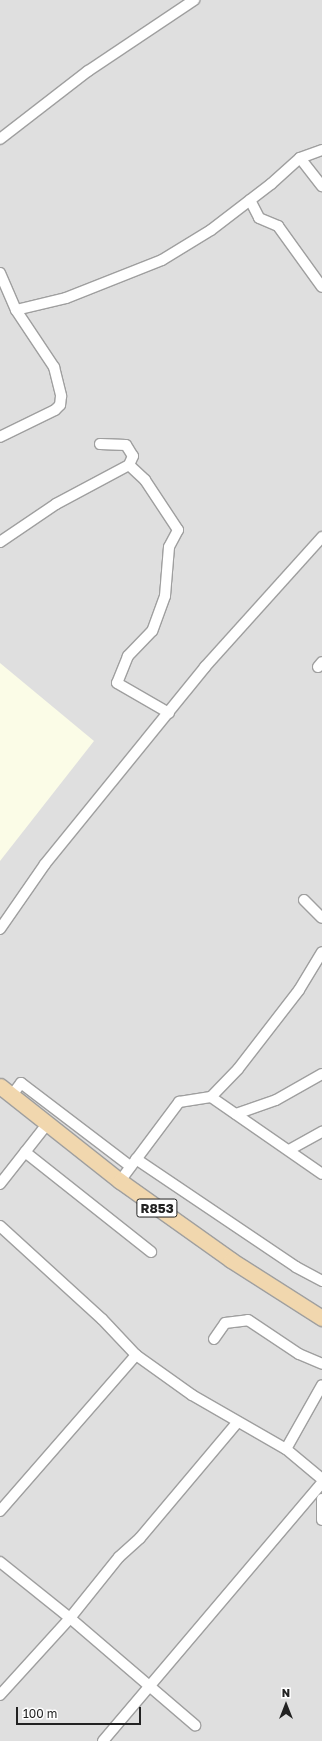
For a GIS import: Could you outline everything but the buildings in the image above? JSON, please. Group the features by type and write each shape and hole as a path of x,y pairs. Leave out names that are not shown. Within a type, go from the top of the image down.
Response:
{"main road":[{"name":"R853","path":"6,1091 120,1181 231,1260 322,1318"}],"street":[{"path":"0,139 88,71 194,0"},
{"path":"16,310 66,298 162,260 211,230 250,200 300,158 322,150"},
{"path":"300,158 322,186"},
{"path":"250,200 259,218 278,226 322,287"},
{"path":"0,273 16,310 54,367 61,396 60,405 55,410 0,437"},
{"path":"0,542 56,504 129,465 133,456 126,445 100,444"},
{"path":"129,465 145,480 178,530 169,547 165,596 152,631 128,656 117,683 169,713"},
{"path":"0,929 45,864 205,667 322,537"},
{"path":"304,900 322,918"},
{"path":"120,1181 179,1102 211,1097 238,1069 299,990 322,952"},
{"path":"236,1114 276,1100 322,1074"},
{"path":"6,1091 21,1083 133,1162 296,1267 322,1282"},
{"path":"211,1097 322,1174"},
{"path":"0,1184 48,1123"},
{"path":"288,1150 322,1132"},
{"path":"25,1152 151,1252"},
{"path":"0,1226 102,1319 136,1355 238,1424 286,1450 322,1479"},
{"path":"214,1339 225,1323 248,1320 299,1354 322,1364"},
{"path":"0,1511 136,1355"},
{"path":"286,1450 322,1385"},
{"path":"0,1694 70,1618 238,1424"},
{"path":"103,1741 322,1483"},
{"path":"322,1499 322,1520"},
{"path":"0,1562 70,1618 148,1687 194,1725"}],"shaded area":[{"path":"0,0 322,0 322,1741 0,1741"},
{"path":"0,663 94,741 0,861"}]}
